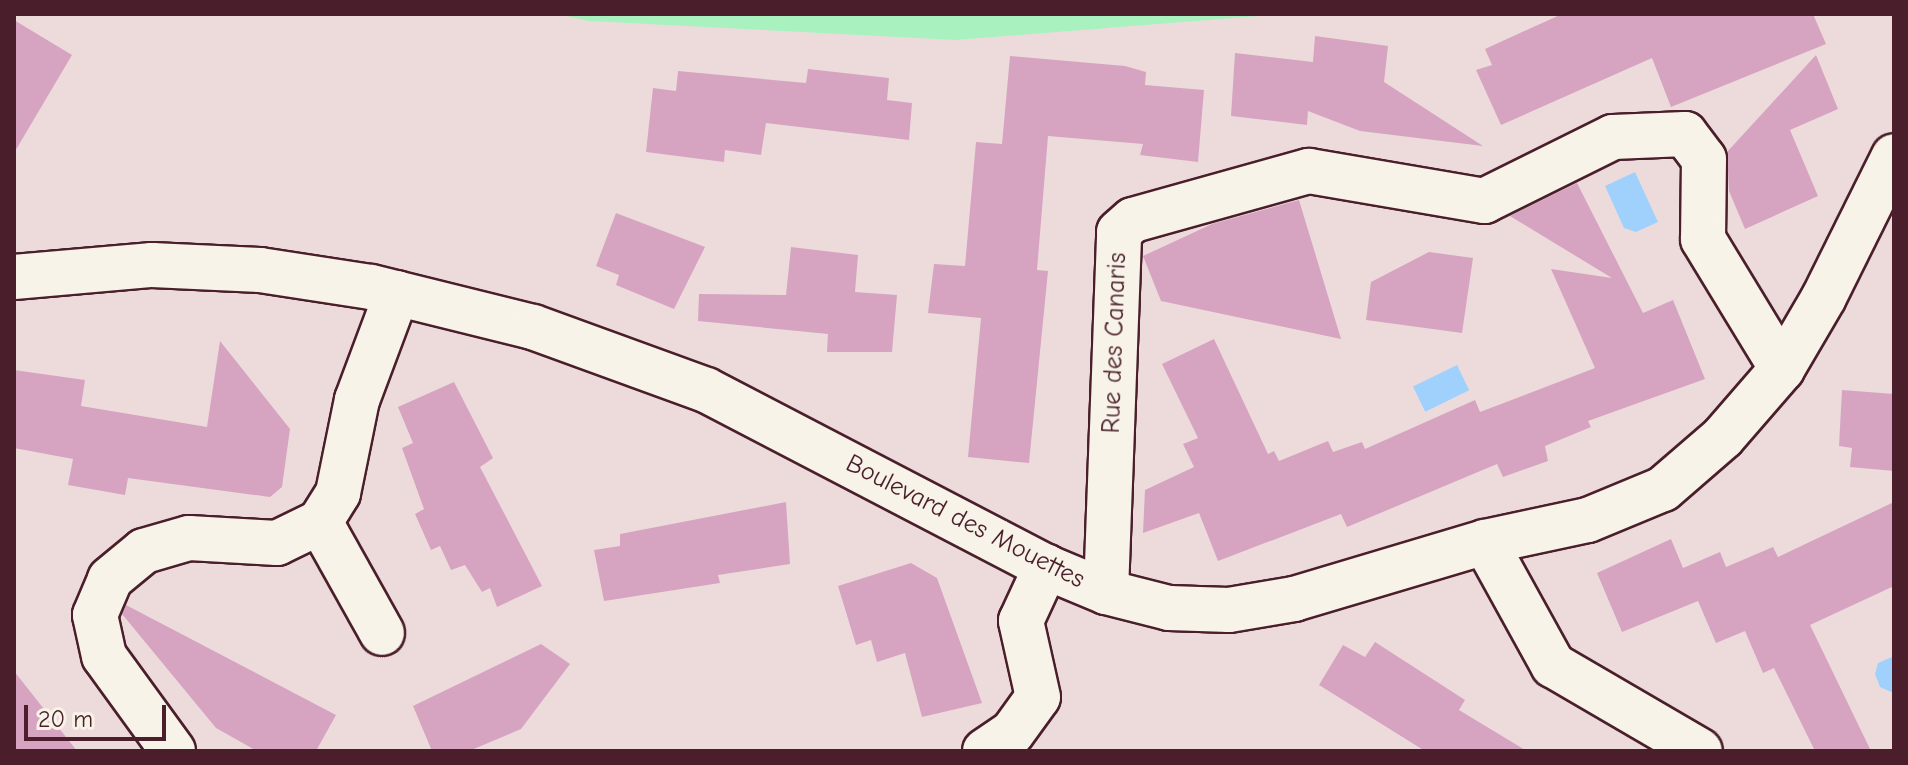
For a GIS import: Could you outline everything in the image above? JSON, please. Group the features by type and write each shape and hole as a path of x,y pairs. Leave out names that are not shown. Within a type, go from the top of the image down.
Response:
{"street":[{"name":"Rue des Canaris","path":"1106,592 1119,232 1133,220 1309,171 1484,201 1613,137 1685,134 1704,159 1703,239 1782,369"},
{"name":"Boulevard des Mouettes","path":"14,277 97,267 204,266 311,275 533,327 706,390 1046,567 1106,592 1169,608 1229,610 1294,599 1485,542 1588,520 1663,489 1723,437 1782,369 1824,297 1894,156"},
{"path":"173,751 104,656 95,615 110,579 144,551 189,538 277,543 320,522 338,493 357,400 397,293"},
{"path":"320,522 382,633"},
{"path":"1485,542 1553,665 1700,751"},
{"path":"985,751 1012,733 1038,697 1021,621 1046,567"}],"green space":[{"path":"558,14 1284,14 956,40 589,21"}],"water":[{"path":"1635,172 1658,222 1636,232 1624,228 1605,186"},
{"path":"1457,365 1469,390 1425,412 1413,386"},
{"path":"1894,656 1894,691 1891,692 1880,687 1875,674 1878,663"}],"building":[{"path":"1562,14 1813,14 1826,44 1671,107 1652,58 1501,125 1476,70 1492,65 1485,49"},
{"path":"14,20 72,55 14,153"},
{"path":"1315,36 1388,46 1384,82 1483,146 1360,131 1308,111 1307,125 1231,116 1235,53 1313,62"},
{"path":"1816,55 1838,109 1790,130 1818,196 1745,229 1729,191 1727,152"},
{"path":"1010,56 1125,66 1146,72 1145,85 1204,90 1198,162 1140,155 1143,144 1048,136 1037,270 1048,271 1029,463 968,457 981,318 928,313 934,264 965,266 976,142 1002,144"},
{"path":"808,69 889,78 887,100 912,103 909,140 766,123 761,155 725,150 724,162 646,152 653,88 676,91 678,71 806,83"},
{"path":"1577,183 1643,313 1673,300 1705,379 1588,421 1591,427 1545,446 1548,461 1503,477 1497,464 1347,527 1341,514 1218,561 1199,513 1143,533 1145,490 1194,467 1183,444 1198,438 1162,364 1214,339 1268,454 1274,451 1279,461 1328,441 1333,452 1362,442 1365,449 1475,400 1480,412 1595,368 1551,269 1612,278 1510,216"},
{"path":"1299,200 1341,339 1161,301 1143,256 1212,224"},
{"path":"616,213 705,247 674,309 616,285 619,275 596,266"},
{"path":"791,247 858,255 855,292 897,295 892,352 827,352 828,334 698,321 699,294 786,295"},
{"path":"1429,252 1473,258 1462,333 1366,320 1371,282"},
{"path":"220,341 290,429 282,487 270,497 128,478 125,495 68,485 73,459 14,448 14,370 85,380 81,406 207,427"},
{"path":"454,382 493,458 480,467 542,586 497,607 490,588 482,592 465,565 451,570 440,546 431,550 415,514 424,509 402,448 413,443 398,407"},
{"path":"1842,390 1894,394 1894,471 1850,467 1852,448 1839,446"},
{"path":"786,502 790,564 718,575 720,583 604,601 594,550 620,546 620,534"},
{"path":"1894,502 1894,586 1810,625 1871,751 1815,751 1774,668 1763,673 1745,631 1716,643 1698,601 1622,632 1597,573 1671,539 1683,568 1720,552 1726,567 1773,547 1778,557"},
{"path":"911,563 937,578 982,703 922,717 905,653 877,662 871,640 856,645 838,586"},
{"path":"126,605 336,715 316,751 257,751 216,728 122,614"},
{"path":"1375,642 1465,700 1459,710 1527,751 1425,751 1319,685 1343,645 1365,657"},
{"path":"541,644 570,664 521,729 469,751 432,751 413,706"},
{"path":"14,671 77,751 14,751"}]}
